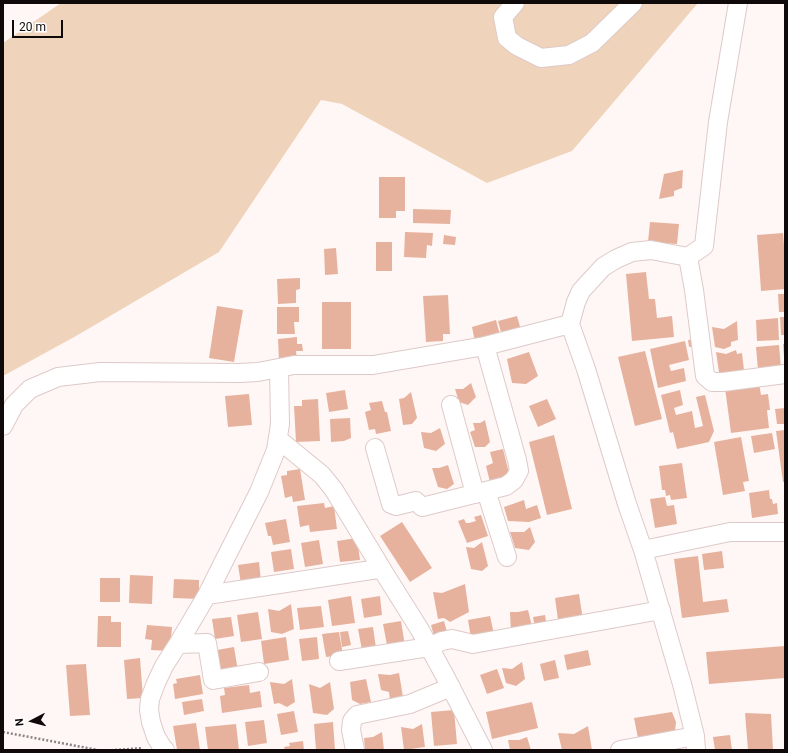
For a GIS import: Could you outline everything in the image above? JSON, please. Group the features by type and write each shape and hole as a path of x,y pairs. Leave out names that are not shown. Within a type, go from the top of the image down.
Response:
{"street":[{"path":"515,3 503,18 507,38 517,46 541,58 569,55 592,43 633,3"},
{"path":"620,750 695,743 682,684 661,610 586,370 570,324 576,302 581,291 603,267 616,259 632,252 651,250 688,257 704,246 718,122 738,3"},
{"path":"688,257 694,290 705,376 712,382 723,382 785,374"},
{"path":"3,426 14,405 30,389 58,377 100,372 239,373 258,372 294,365 310,364 373,365 485,346 570,324"},
{"path":"374,448 390,504 396,506 416,500 422,506 506,486 514,480 519,471 517,460 485,346"},
{"path":"163,748 156,737 151,722 149,710 150,700 164,666 207,595 259,492 276,450 280,424 279,368"},
{"path":"451,405 480,493 507,557"},
{"path":"278,439 322,475 334,490 420,630 483,750"},
{"path":"643,550 730,532 785,532"},
{"path":"207,595 378,569 384,571"},
{"path":"339,661 429,647 442,641 452,639 474,644 661,610"},
{"path":"178,644 207,643 213,680 259,672"},
{"path":"355,750 351,730 352,721 357,715 410,704 450,686"}],"path":[{"path":"3,732 98,750"},
{"path":"115,750 163,748"}],"shaded area":[{"path":"61,3 698,3 572,151 487,183 342,104 321,100 219,252 76,336 3,376 3,43"}],"building":[{"path":"683,170 682,188 674,191 674,196 659,199 664,174"},
{"path":"379,177 405,177 405,211 396,211 396,218 379,218"},
{"path":"413,209 451,210 450,224 413,223"},
{"path":"650,222 679,224 677,244 648,242"},
{"path":"405,232 433,233 432,246 427,245 426,258 404,257"},
{"path":"783,233 785,289 761,291 757,235"},
{"path":"444,235 456,237 455,245 443,244"},
{"path":"376,242 392,242 392,271 376,271"},
{"path":"336,248 338,274 325,275 324,249"},
{"path":"646,272 649,299 655,299 657,318 672,316 674,337 632,341 626,274"},
{"path":"300,278 300,289 296,290 296,303 278,304 277,279"},
{"path":"778,294 785,294 785,312 779,312"},
{"path":"448,295 450,334 443,334 443,341 426,342 423,296"},
{"path":"322,302 351,302 351,349 322,349"},
{"path":"217,306 243,310 234,362 209,358"},
{"path":"277,307 299,307 299,322 294,322 295,334 277,334"},
{"path":"517,316 521,330 502,336 498,321"},
{"path":"780,317 785,317 785,335 781,335"},
{"path":"778,318 779,340 757,341 756,320"},
{"path":"496,320 500,335 475,342 472,327"},
{"path":"737,321 738,340 731,342 731,346 724,349 715,347 712,327 724,329"},
{"path":"297,337 297,344 302,344 303,351 296,351 297,360 279,361 278,339"},
{"path":"695,339 697,346 689,347 688,340"},
{"path":"685,341 689,360 669,365 671,371 684,368 686,381 658,388 650,349"},
{"path":"783,344 785,344 785,357 784,357"},
{"path":"779,345 781,368 758,370 756,347"},
{"path":"736,350 737,354 742,353 744,370 731,375 719,372 716,352 726,354"},
{"path":"645,351 662,419 635,426 618,357"},
{"path":"529,352 538,376 526,384 512,383 507,359"},
{"path":"471,383 476,397 468,405 459,402 455,389 463,389"},
{"path":"759,383 761,395 768,394 770,410 767,410 769,428 731,433 725,388"},
{"path":"345,390 348,409 329,412 326,393"},
{"path":"680,390 683,405 674,408 676,415 692,411 695,428 703,426 696,397 705,395 714,431 709,442 677,449 673,432 670,433 661,395"},
{"path":"411,392 417,418 412,424 403,425 399,399 404,398"},
{"path":"249,394 252,425 228,427 225,396"},
{"path":"318,399 320,441 296,442 294,406 302,406 302,400"},
{"path":"547,399 556,419 538,427 529,406"},
{"path":"382,401 385,412 387,412 391,431 376,434 375,429 369,430 365,412 371,410 369,403"},
{"path":"785,408 785,424 777,424 775,409"},
{"path":"350,418 351,438 344,441 331,442 330,419"},
{"path":"485,420 490,442 485,447 475,447 470,432 475,430 473,423 480,423"},
{"path":"440,428 445,444 436,451 424,448 421,432 431,433"},
{"path":"785,430 785,482 783,482 776,431"},
{"path":"772,433 775,449 754,453 751,436"},
{"path":"554,435 572,509 547,515 529,442"},
{"path":"741,437 749,481 743,482 745,491 723,495 714,442"},
{"path":"503,449 509,473 503,482 490,482 486,466 493,463 490,452"},
{"path":"682,463 687,498 671,500 670,495 666,496 665,490 662,490 659,466"},
{"path":"448,465 454,484 447,489 438,487 432,468 439,468"},
{"path":"300,469 305,500 293,502 292,496 285,498 281,476 287,475 287,471"},
{"path":"769,490 770,499 772,499 773,504 777,503 778,514 752,518 749,493"},
{"path":"665,497 667,506 674,505 677,524 655,528 650,499"},
{"path":"524,500 526,509 537,505 541,518 529,522 508,521 504,507"},
{"path":"324,503 325,508 334,506 337,529 310,532 309,525 300,527 297,506"},
{"path":"481,515 488,536 467,543 458,521 464,519 466,523 469,523 476,521 474,517"},
{"path":"286,519 290,542 273,545 271,536 268,536 265,523"},
{"path":"402,522 432,568 410,582 380,536"},
{"path":"530,527 535,542 529,550 515,548 510,532 524,532"},
{"path":"357,538 360,560 340,562 337,541"},
{"path":"319,540 323,564 305,567 301,543"},
{"path":"482,542 488,566 482,571 471,569 466,547 474,548"},
{"path":"291,549 294,569 274,572 271,552"},
{"path":"722,551 724,568 704,570 702,554"},
{"path":"698,556 703,602 727,599 729,612 682,618 674,559"},
{"path":"259,562 261,581 241,584 238,565"},
{"path":"130,575 153,576 152,604 129,603"},
{"path":"100,578 120,578 120,602 100,602"},
{"path":"174,579 199,580 199,599 173,598"},
{"path":"465,584 469,612 450,622 444,618 438,619 433,592 442,593"},
{"path":"579,594 583,620 558,620 555,598"},
{"path":"351,596 355,623 332,626 328,600"},
{"path":"380,596 382,615 364,618 361,599"},
{"path":"291,604 294,629 282,634 271,632 268,609 279,611"},
{"path":"321,606 324,627 300,630 297,608"},
{"path":"528,610 533,630 511,633 510,612"},
{"path":"258,612 262,639 241,642 237,615"},
{"path":"545,615 547,627 535,628 533,617"},
{"path":"98,616 111,616 111,622 121,622 121,647 97,647"},
{"path":"490,616 494,634 471,638 468,620"},
{"path":"231,617 234,636 215,639 212,619"},
{"path":"401,621 405,646 387,645 383,624"},
{"path":"444,621 447,632 434,636 431,625"},
{"path":"147,625 172,627 170,651 151,650 152,640 145,639"},
{"path":"373,627 376,648 362,650 358,629"},
{"path":"348,631 351,645 342,647 340,632"},
{"path":"339,632 343,655 326,657 322,634"},
{"path":"286,637 289,660 264,664 261,641"},
{"path":"317,637 319,659 302,661 299,639"},
{"path":"785,646 785,678 709,684 706,652"},
{"path":"234,647 238,671 222,674 217,650"},
{"path":"588,650 591,665 567,670 564,655"},
{"path":"140,658 143,698 127,699 124,660"},
{"path":"555,660 559,678 544,681 540,664"},
{"path":"522,662 525,679 516,686 506,683 502,668 512,669"},
{"path":"86,664 90,715 70,716 66,665"},
{"path":"497,669 504,688 487,694 480,675"},
{"path":"399,673 403,697 390,700 389,692 381,690 378,674 390,675"},
{"path":"200,675 203,694 175,699 173,684 177,683 176,679"},
{"path":"292,679 295,702 287,707 279,703 274,704 270,682 284,684"},
{"path":"366,679 371,702 360,704 352,700 350,682"},
{"path":"330,682 334,709 327,715 313,713 309,684 320,688"},
{"path":"249,685 250,693 260,691 262,707 222,713 220,696 225,695 224,688"},
{"path":"202,699 204,711 184,715 182,702"},
{"path":"532,702 538,728 492,739 486,712"},
{"path":"454,710 457,744 434,746 431,712"},
{"path":"294,711 298,732 281,735 277,714"},
{"path":"672,712 676,722 675,731 638,738 634,718"},
{"path":"745,713 771,714 773,750 748,750"},
{"path":"264,720 267,743 248,746 245,722"},
{"path":"333,722 335,750 316,750 314,724"},
{"path":"196,723 200,750 177,750 173,726"},
{"path":"236,724 239,750 208,750 205,727"},
{"path":"422,724 425,747 404,750 401,727 413,729"},
{"path":"588,726 592,750 562,750 558,733 574,734"},
{"path":"382,732 384,750 365,750 364,738 373,737"},
{"path":"730,735 732,750 715,750 713,737"},
{"path":"527,737 531,750 510,750 508,740 519,740"},
{"path":"303,741 304,750 285,750 284,747 290,746 289,743"}]}
